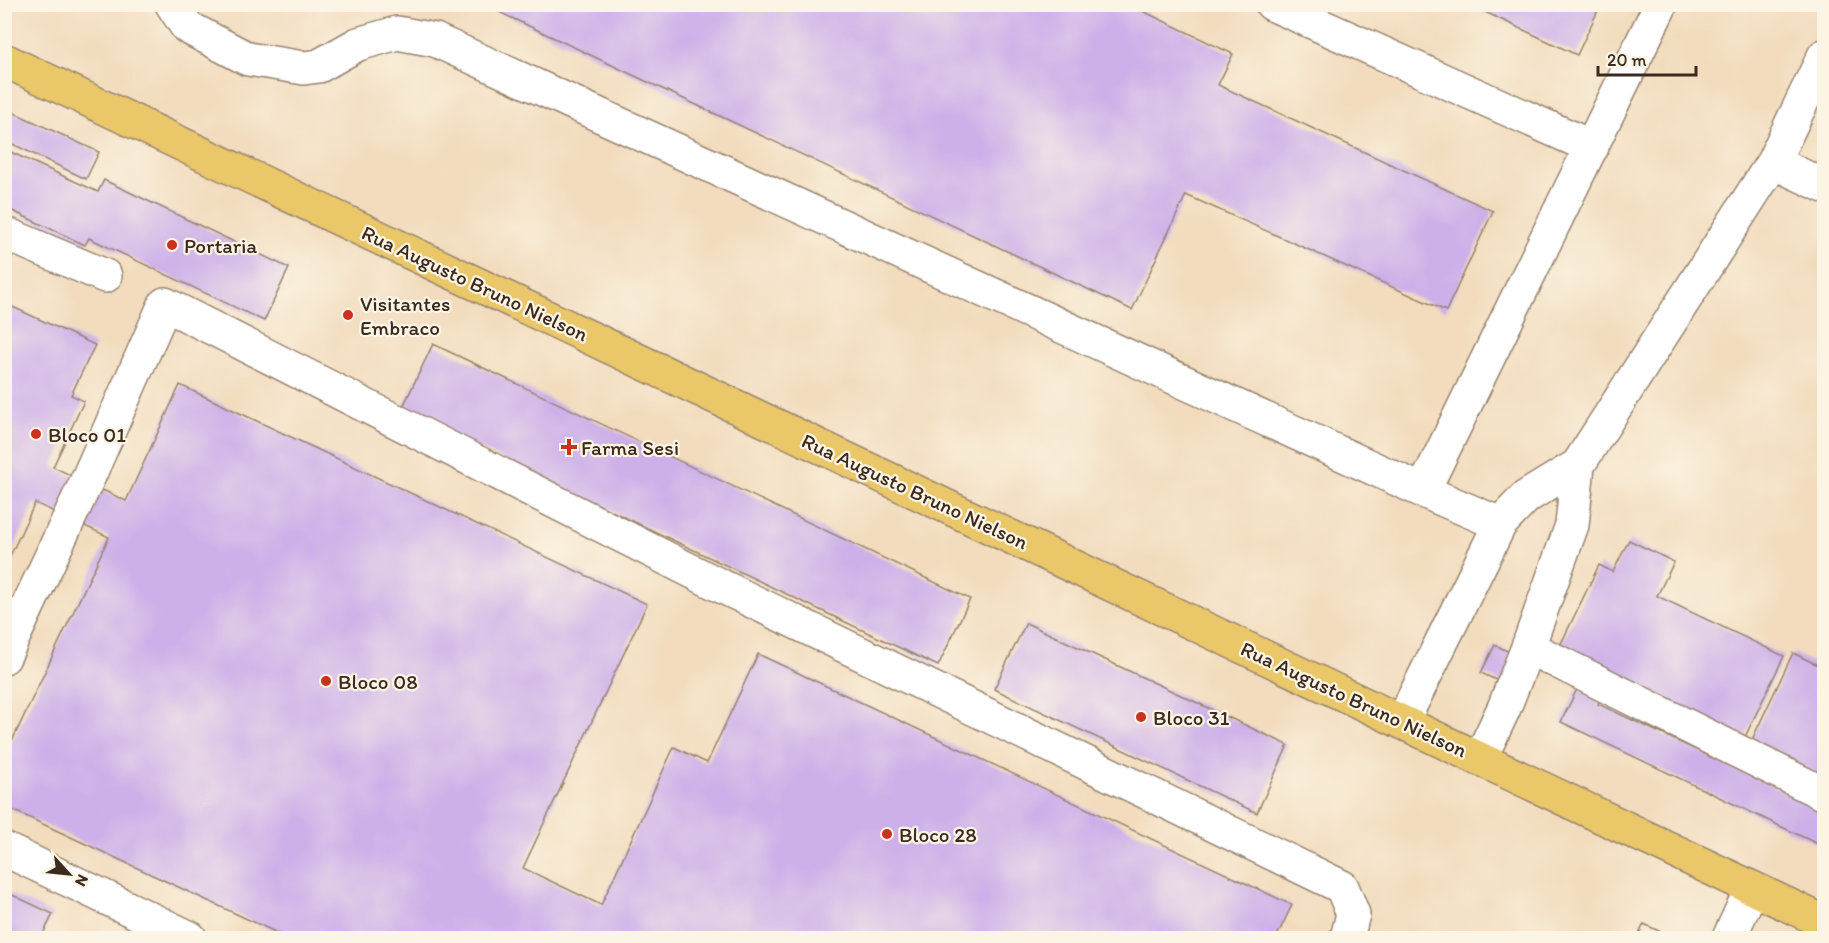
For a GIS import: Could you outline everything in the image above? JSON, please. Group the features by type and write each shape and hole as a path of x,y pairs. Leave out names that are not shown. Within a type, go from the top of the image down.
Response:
{"main road":[{"name":"Rua Augusto Bruno Nielson","path":"4,60 1824,922"}],"lane":[{"path":"172,4 187,27 248,59 304,68 319,66 358,44 397,33 435,40 1423,491 1500,524"},
{"path":"1272,4 1592,147"},
{"path":"1423,491 1661,4"},
{"path":"1402,722 1500,524 1526,497 1578,465 1773,162 1824,56"},
{"path":"1773,162 1824,186"},
{"path":"4,233 105,276"},
{"path":"4,657 76,504 165,304 715,583 1342,887 1353,914 1347,939"},
{"path":"1480,759 1528,647 1572,525 1578,465"},
{"path":"1528,647 1824,794"},
{"path":"4,849 190,939"},
{"path":"1730,939 1752,888"}],"building":[{"path":"482,4 1128,4 1233,54 1218,85 1493,211 1446,311 1186,195 1132,310"},
{"path":"1468,4 1601,4 1577,55"},
{"path":"4,108 99,152 86,179 4,140"},
{"name":"Portaria","path":"4,149 98,192 104,180 289,268 264,321 89,238 85,245 4,207"},
{"name":"Bloco 08","path":"4,303 95,345 71,395 84,401 53,467 126,501 180,385 647,604 523,868 601,905 674,747 707,763 758,654 1292,905 1276,938 288,938 4,806 4,758 109,537 35,503 4,569"},
{"path":"433,344 970,599 938,666 401,411"},
{"path":"1629,540 1674,562 1657,596 1784,656 1742,743 1556,654 1599,565 1613,572"},
{"name":"Bloco 31","path":"1026,623 1288,745 1257,813 994,689"},
{"path":"1495,645 1522,658 1509,686 1481,673"},
{"path":"1793,653 1824,668 1824,779 1750,744"},
{"path":"1577,689 1600,700 1598,704 1824,810 1824,847 1561,722"},
{"path":"4,891 53,914 41,938 4,938"},
{"path":"1644,924 1674,938 1637,938"}],"place":[{"name":"Portaria","path":"172,245"},
{"name":"Visitantes Embraco","path":"348,315"},
{"name":"Bloco 01","path":"36,434"},
{"name":"Farma Sesi","path":"569,447"},
{"name":"Bloco 08","path":"326,681"},
{"name":"Bloco 31","path":"1141,717"},
{"name":"Bloco 28","path":"887,834"}]}
